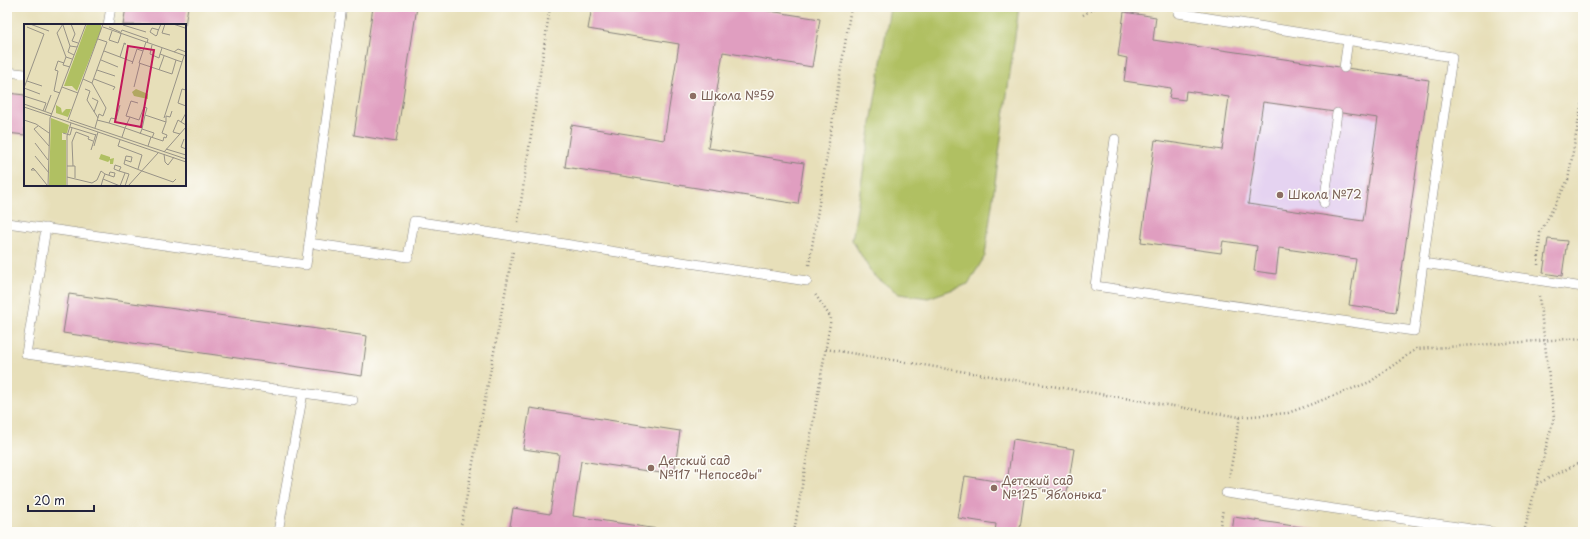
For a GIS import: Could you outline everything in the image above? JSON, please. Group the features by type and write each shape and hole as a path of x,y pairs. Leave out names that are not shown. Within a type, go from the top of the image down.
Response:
{"lane":[{"path":"108,24 111,7"},
{"path":"7,223 306,265 342,7"},
{"path":"1115,139 1096,286 1414,331 1452,57 1178,13 1178,7"},
{"path":"1344,68 1348,40"},
{"path":"7,72 24,74"},
{"path":"1324,203 1337,113"},
{"path":"309,243 408,257 414,221 807,281"},
{"path":"46,228 26,354 353,400"},
{"path":"1423,263 1583,287"},
{"path":"278,532 303,393"},
{"path":"1226,493 1492,532"}],"path":[{"path":"460,532 515,236 550,7"},
{"path":"794,532 831,318 807,281 851,7"},
{"path":"1083,14 1096,7"},
{"path":"1524,532 1554,417 1537,280 1540,233 1568,180 1583,96"},
{"path":"826,350 1240,418 1288,413 1370,382 1416,350 1583,338"},
{"path":"1219,532 1240,418"},
{"path":"1536,484 1583,461"}],"shaded area":[{"name":"Школа №72","path":"1124,12 1156,17 1153,40 1429,80 1396,312 1349,305 1356,259 1280,248 1276,274 1254,271 1257,246 1223,241 1221,253 1141,242 1155,140 1222,150 1229,97 1186,91 1185,100 1169,98 1171,88 1127,58 1118,56"}],"green space":[{"path":"890,7 1019,7 985,256 968,284 928,298 899,294 873,275 852,240"}],"building":[{"path":"126,7 188,7 185,24 123,24"},
{"path":"373,7 417,7 396,142 354,135"},
{"name":"Школа №59","path":"592,7 744,7 820,19 812,67 723,52 708,148 804,163 798,204 565,167 571,125 664,140 679,44 588,29"},
{"name":"Школа №72","path":"1124,12 1156,17 1153,40 1429,80 1396,312 1349,305 1356,259 1279,248 1276,274 1254,271 1257,246 1223,241 1221,253 1141,242 1155,140 1222,150 1229,97 1186,91 1185,100 1169,98 1171,88 1124,81 1127,58 1118,56","holes":["1263,102 1378,118 1363,221 1248,204"]},
{"path":"7,93 24,95 24,135 7,133"},
{"path":"1548,239 1567,241 1562,276 1543,273"},
{"path":"69,294 367,336 362,376 63,333"},
{"name":"Детский сад №117 \"Непоседы\"","path":"530,408 680,431 674,475 581,461 573,516 664,530 664,532 509,532 513,508 550,514 559,454 523,449"},
{"name":"Детский сад №125 \"Яблонька\"","path":"1013,439 1074,449 1067,492 1026,485 1020,528 1039,532 995,532 996,524 958,518 965,476 1007,483"},
{"path":"1234,517 1327,531 1327,532 1232,532"}],"place":[{"name":"Школа №59","path":"693,96"},
{"name":"Школа №72","path":"1280,195"},
{"name":"Детский сад №117 \"Непоседы\"","path":"651,468"},
{"name":"Детский сад №125 \"Яблонька\"","path":"994,488"}]}
